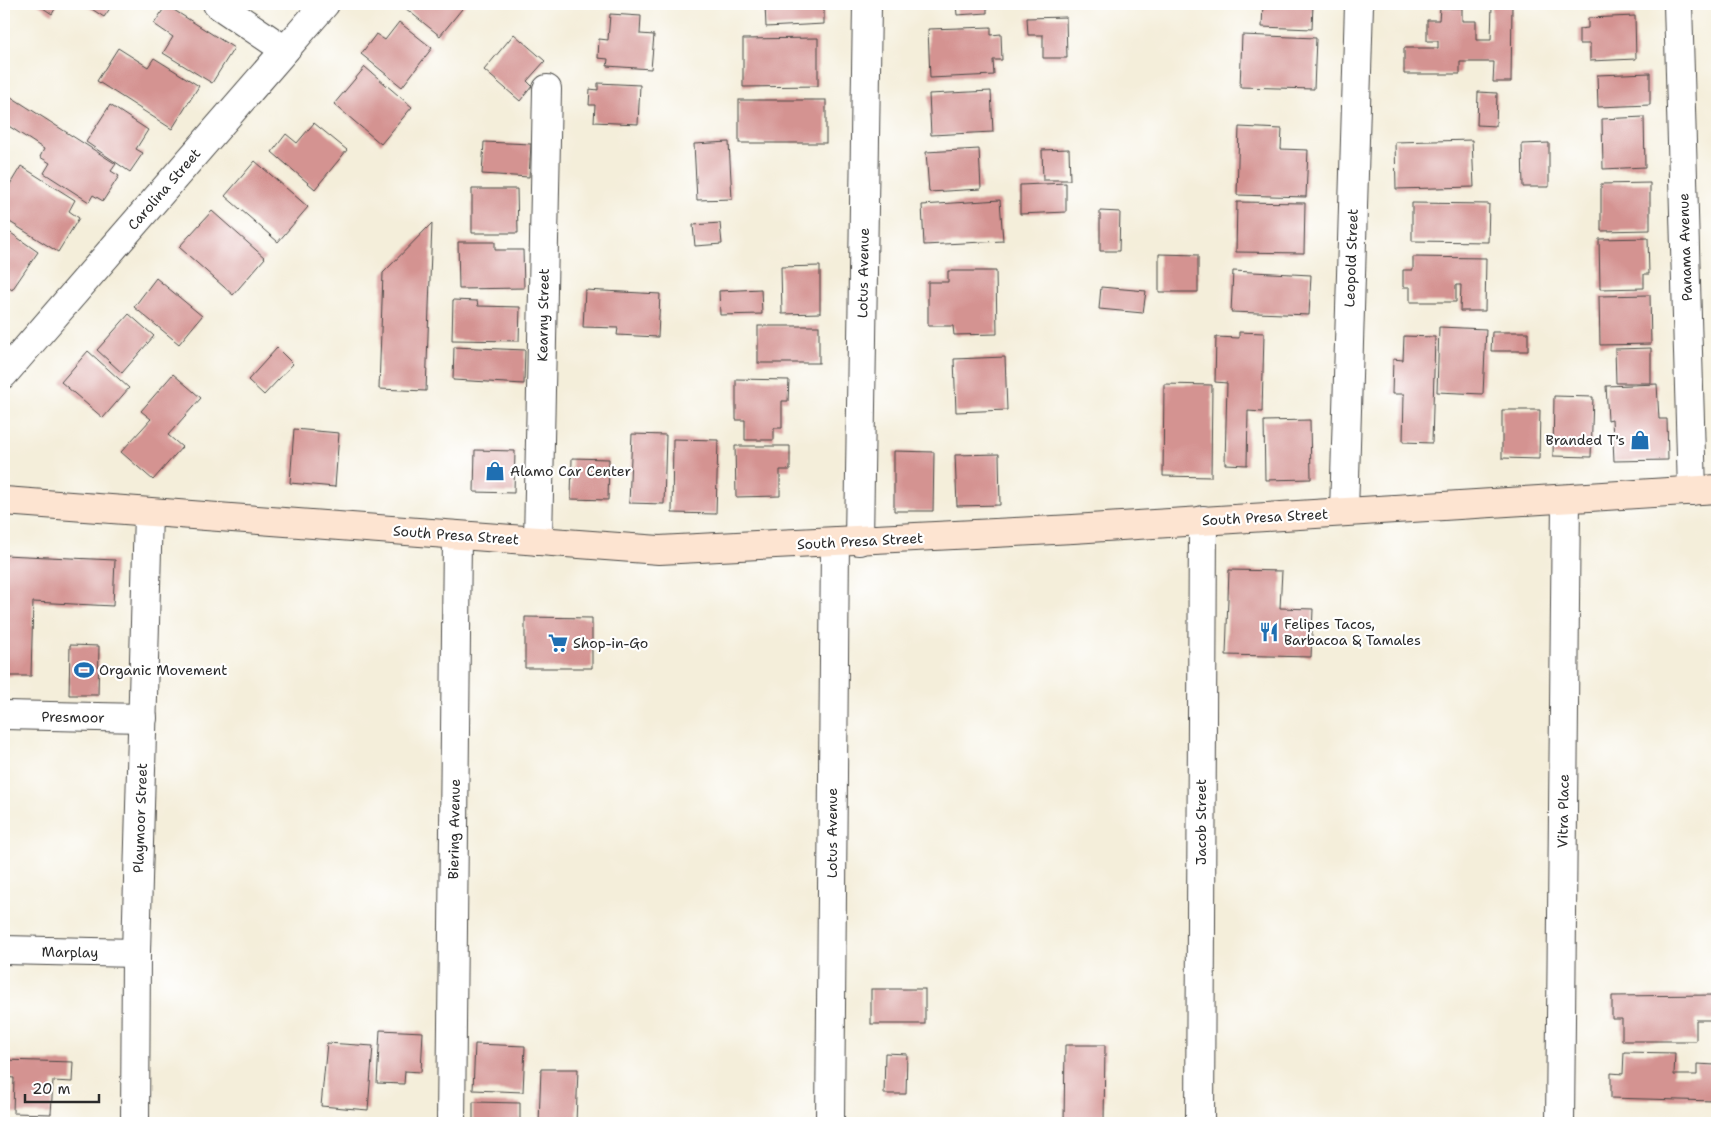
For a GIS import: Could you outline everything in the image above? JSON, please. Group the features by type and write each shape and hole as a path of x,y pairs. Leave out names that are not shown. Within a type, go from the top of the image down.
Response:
{"main road":[{"name":"South Presa Street","path":"4,501 659,550 847,542 1705,490"}],"street":[{"path":"217,4 285,50"},
{"name":"Carolina Street","path":"4,374 325,4"},
{"name":"Lotus Avenue","path":"830,1123 847,542 867,4"},
{"name":"Leopold Street","path":"1344,512 1360,4"},
{"name":"Panama Avenue","path":"1678,4 1705,490"},
{"name":"Kearny Street","path":"538,541 547,89"},
{"name":"Vitra Place","path":"1560,1123 1566,499"},
{"name":"Playmoor Street","path":"135,1123 136,953 148,513"},
{"name":"Jacob Street","path":"1200,1123 1203,520"},
{"name":"Biering Avenue","path":"451,1123 457,536"},
{"name":"Presmoor","path":"4,715 143,718"},
{"name":"Marplay","path":"4,950 136,953"}],"building":[{"path":"37,4 58,4 52,14"},
{"path":"84,4 113,4 104,17"},
{"path":"408,4 466,4 440,36 405,8"},
{"path":"765,4 824,4 824,24 766,27"},
{"path":"956,4 987,4 987,13 957,15"},
{"path":"1263,4 1313,4 1312,29 1262,27"},
{"path":"1606,4 1649,4 1649,5 1606,7"},
{"path":"166,5 234,48 212,83 163,53 173,37 154,24"},
{"path":"1492,5 1512,5 1511,82 1493,82 1494,62 1460,62 1460,74 1404,74 1404,48 1438,48 1438,41 1427,41 1427,20 1439,20 1440,8 1462,8 1462,21 1476,21 1476,40 1491,40"},
{"path":"610,14 641,16 640,34 654,35 651,69 607,66 608,59 598,58 599,39 608,40"},
{"path":"1635,16 1636,59 1590,61 1590,44 1579,44 1579,29 1588,28 1588,18"},
{"path":"1066,17 1067,58 1043,58 1043,35 1028,35 1027,18"},
{"path":"399,22 432,48 402,87 361,54 376,34 385,40"},
{"path":"991,27 991,35 1001,34 1002,60 993,60 994,75 930,78 928,29"},
{"path":"514,34 545,61 527,81 532,86 520,101 484,70"},
{"path":"1242,35 1316,38 1314,89 1240,87"},
{"path":"818,38 818,86 743,87 743,39"},
{"path":"118,48 148,67 154,58 199,86 172,129 97,81"},
{"path":"365,67 412,107 381,144 334,104"},
{"path":"1650,73 1650,105 1598,107 1597,75"},
{"path":"598,83 640,85 638,124 594,122 595,105 589,105 590,89 598,90"},
{"path":"991,91 993,132 931,135 929,94"},
{"path":"1478,92 1497,93 1496,126 1477,125"},
{"path":"5,93 116,164 111,171 119,176 103,201 93,195 89,202 44,173 50,163 40,157 44,149 4,123 8,113 4,110"},
{"path":"739,100 826,100 826,143 739,143"},
{"path":"110,105 148,130 136,149 143,153 130,172 86,142"},
{"path":"1644,117 1645,167 1603,169 1602,119"},
{"path":"314,123 347,150 315,189 272,152 286,134 297,143"},
{"path":"1239,127 1282,129 1281,149 1308,150 1306,197 1237,195"},
{"path":"1472,140 1474,187 1396,189 1395,142"},
{"path":"484,142 531,144 529,177 482,174"},
{"path":"729,142 732,199 697,200 694,144"},
{"path":"1549,143 1549,187 1523,187 1522,144"},
{"path":"979,149 981,189 929,192 926,152"},
{"path":"1069,149 1070,180 1043,180 1042,150"},
{"path":"255,161 308,207 278,242 225,196"},
{"path":"21,166 75,200 69,211 79,218 58,252 5,219 10,212 4,208 4,194"},
{"path":"1066,183 1066,212 1020,214 1020,185"},
{"path":"1650,183 1650,230 1601,231 1601,184"},
{"path":"472,189 517,189 518,233 472,233"},
{"path":"1000,200 1003,241 924,245 922,205"},
{"path":"1237,202 1305,203 1304,253 1236,252"},
{"path":"1412,203 1489,204 1488,242 1412,241"},
{"path":"212,211 265,258 233,295 179,247"},
{"path":"1100,211 1120,212 1119,251 1100,251"},
{"path":"432,223 426,391 379,389 383,273"},
{"path":"720,223 722,244 695,246 693,225"},
{"path":"8,231 38,252 12,290 4,284 4,238"},
{"path":"1648,238 1649,274 1644,274 1644,288 1600,289 1599,239"},
{"path":"458,242 495,242 495,250 523,250 524,288 459,289"},
{"path":"1159,254 1198,255 1198,292 1159,292"},
{"path":"1413,257 1486,258 1485,311 1460,311 1461,285 1456,285 1456,302 1410,302 1410,287 1403,287 1403,270 1413,270"},
{"path":"820,266 820,313 782,314 781,267"},
{"path":"948,271 996,271 997,334 954,335 953,326 928,326 928,282 948,282"},
{"path":"1233,271 1311,275 1309,315 1231,312"},
{"path":"156,278 202,316 179,344 134,307"},
{"path":"1101,287 1146,291 1143,313 1099,309"},
{"path":"761,289 762,314 720,315 719,291"},
{"path":"585,290 660,294 658,337 617,335 618,328 583,327"},
{"path":"1650,295 1651,344 1600,345 1599,296"},
{"path":"453,300 477,301 478,306 520,307 519,341 452,340"},
{"path":"129,314 154,336 122,373 97,350"},
{"path":"758,326 819,326 819,363 758,363"},
{"path":"1439,327 1486,329 1483,394 1437,392"},
{"path":"1239,332 1264,333 1262,412 1248,411 1247,465 1225,464 1227,383 1215,382 1216,337 1239,338"},
{"path":"1492,332 1528,332 1528,351 1491,351"},
{"path":"1404,336 1435,337 1432,443 1403,442 1404,394 1392,394 1393,359 1403,360"},
{"path":"454,347 525,350 524,384 453,380"},
{"path":"277,348 293,364 264,395 248,380"},
{"path":"1651,348 1651,383 1616,383 1615,349"},
{"path":"88,351 129,388 103,418 61,382"},
{"path":"1005,357 1007,410 956,412 954,359"},
{"path":"173,374 201,398 168,435 182,447 153,480 121,452 151,419 141,411"},
{"path":"736,379 789,380 788,401 782,401 782,428 774,428 774,440 745,440 745,420 736,420"},
{"path":"1164,384 1212,385 1211,477 1163,476"},
{"name":"Branded T's","path":"1657,384 1659,419 1667,419 1668,460 1614,461 1612,419 1608,420 1606,386"},
{"path":"1554,396 1593,397 1591,457 1553,456"},
{"path":"1502,410 1540,410 1539,459 1502,458"},
{"path":"1310,420 1311,479 1265,480 1264,421"},
{"path":"294,429 339,433 335,487 290,483"},
{"path":"632,434 666,435 664,504 629,503"},
{"path":"673,439 718,440 716,514 672,513"},
{"path":"735,446 790,446 790,470 780,470 780,496 736,497"},
{"name":"Alamo Car Center","path":"475,450 515,451 514,493 474,492"},
{"path":"894,451 934,452 933,511 894,511"},
{"path":"999,454 1000,505 957,506 955,455"},
{"path":"572,458 609,459 608,500 571,499"},
{"path":"4,555 115,560 113,606 33,602 31,676 4,676"},
{"name":"Felipes Tacos, Barbacoa & Tamales","path":"1229,570 1282,571 1280,608 1313,609 1311,657 1226,655"},
{"name":"Shop-in-Go","path":"525,617 592,618 592,668 525,668"},
{"name":"Organic Movement","path":"70,645 99,646 98,695 69,695"},
{"path":"871,989 925,989 925,1024 871,1024"},
{"path":"1715,995 1715,1020 1696,1020 1696,1041 1622,1041 1622,1019 1612,1019 1612,996"},
{"path":"380,1030 423,1032 421,1072 405,1071 404,1084 377,1083"},
{"path":"327,1043 373,1046 368,1110 321,1106"},
{"path":"475,1044 525,1046 523,1092 473,1090"},
{"path":"1065,1045 1105,1045 1104,1123 1064,1123"},
{"path":"1624,1052 1675,1053 1674,1075 1697,1075 1697,1064 1715,1065 1714,1101 1611,1098 1611,1073 1623,1074"},
{"path":"885,1053 907,1054 906,1094 884,1094"},
{"path":"4,1060 73,1062 72,1082 53,1081 51,1114 13,1113 14,1078 4,1077"},
{"path":"541,1069 578,1069 576,1123 539,1123"},
{"path":"473,1102 520,1103 520,1123 473,1123"}],"place":[{"name":"Branded T's","path":"1640,440"},
{"name":"Alamo Car Center","path":"495,471"},
{"name":"Felipes Tacos, Barbacoa & Tamales","path":"1269,632"},
{"name":"Shop-in-Go","path":"558,643"},
{"name":"Organic Movement","path":"84,670"}]}
